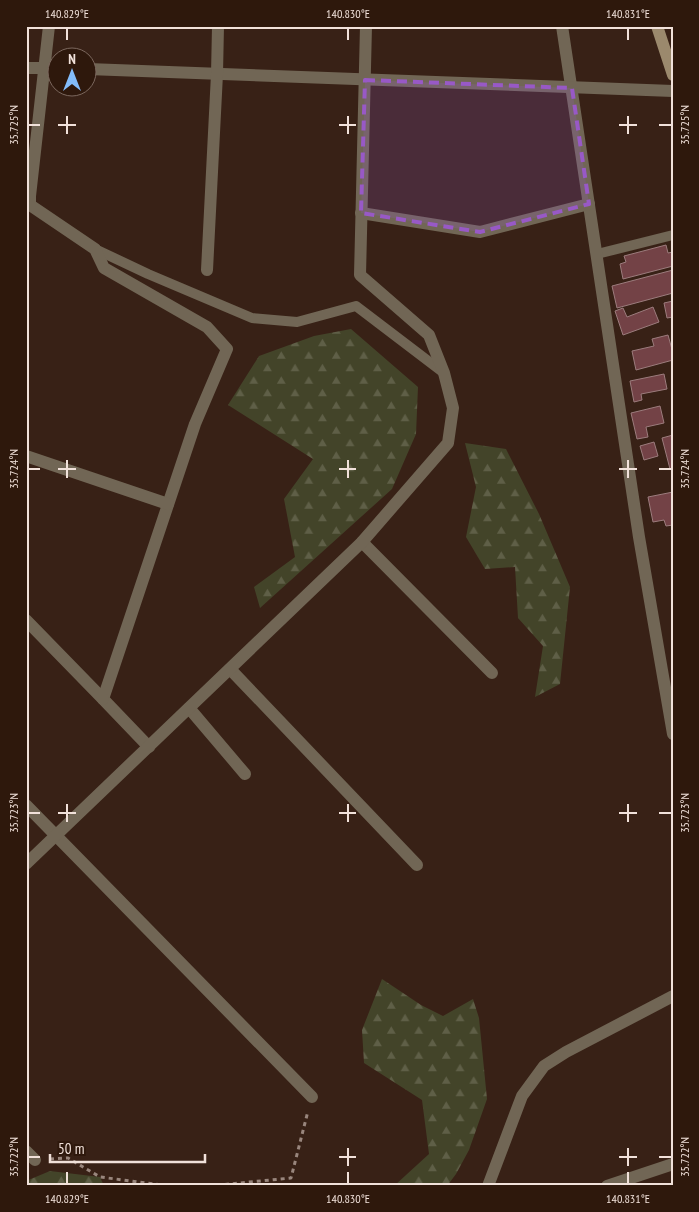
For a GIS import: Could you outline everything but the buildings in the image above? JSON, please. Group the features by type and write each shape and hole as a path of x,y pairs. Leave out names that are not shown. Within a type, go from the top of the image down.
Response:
{"street":[{"path":"49,26 30,205 95,249 104,268 207,327 227,349 195,424 103,700"},
{"path":"206,270 218,26"},
{"path":"26,864 362,542 448,443 453,408 444,374 429,335 360,275 366,26"},
{"path":"562,26 639,538 671,713 673,734"},
{"path":"657,26 673,75"},
{"path":"26,68 48,68"},
{"path":"98,69 673,91"},
{"path":"361,212 480,232 589,204"},
{"path":"26,456 168,504"},
{"path":"362,542 492,673"},
{"path":"26,620 149,747"},
{"path":"230,669 417,865"},
{"path":"189,708 245,774"},
{"path":"26,805 312,1097"},
{"path":"488,1186 522,1096 544,1066 566,1052 673,996"},
{"path":"606,1186 673,1164"}],"lane":[{"path":"597,254 673,235"},
{"path":"95,249 148,274 252,318 297,322 356,306 444,374"}],"path":[{"path":"209,1186 291,1178 312,1097"},
{"path":"30,1155 68,1158 100,1177 170,1186"}],"highlighted area":[{"path":"365,80 572,88 589,204 480,232 361,213"}],"green space":[{"path":"351,329 418,387 416,434 392,489 260,608 254,587 295,557 284,499 313,459 228,405 259,356 314,336"},
{"path":"465,443 506,449 539,514 570,587 560,684 535,697 543,646 518,618 515,567 485,569 466,537 476,487"},
{"path":"382,979 421,1005 443,1016 473,999 479,1018 487,1099 469,1150 447,1186 394,1186 429,1154 422,1100 364,1063 362,1030"},
{"path":"50,1171 100,1177 104,1186 26,1186 26,1181"}]}
